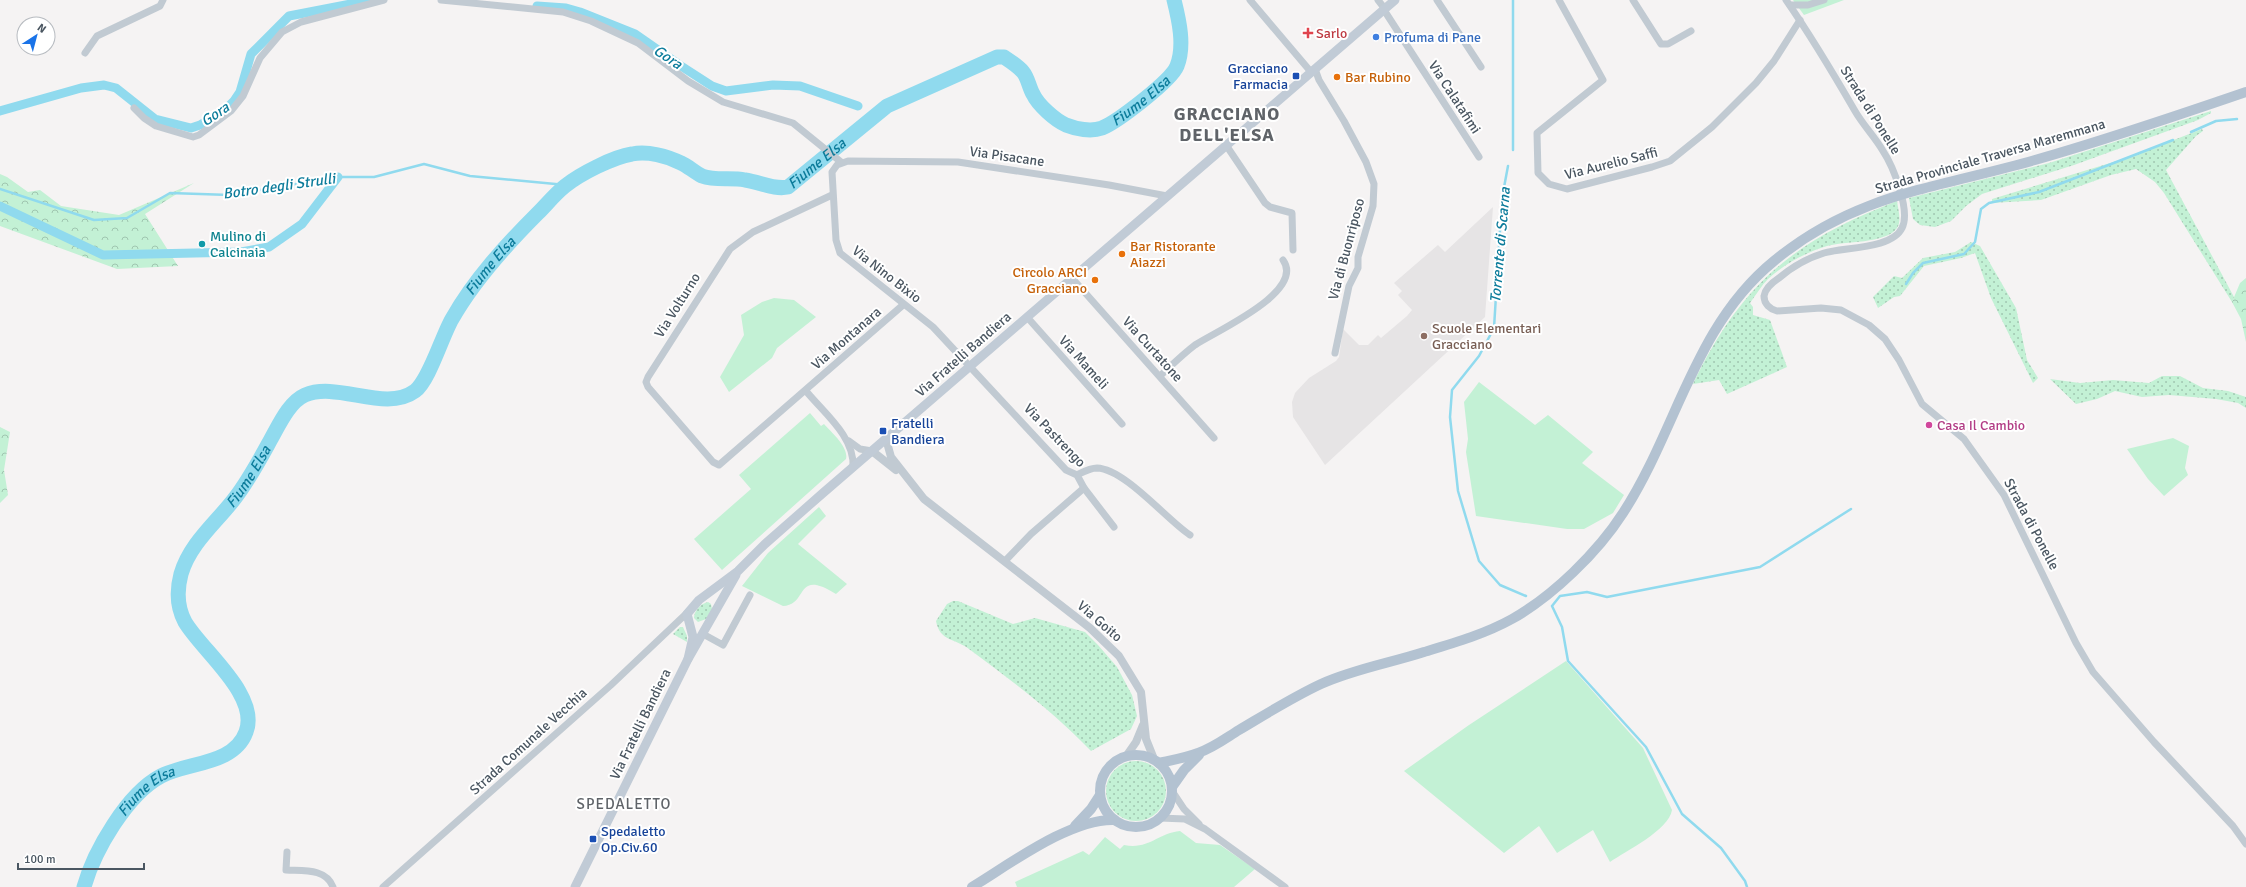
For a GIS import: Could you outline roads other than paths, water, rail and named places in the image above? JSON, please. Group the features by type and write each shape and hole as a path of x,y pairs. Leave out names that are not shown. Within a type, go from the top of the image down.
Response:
{"main road":[{"name":"Via Fratelli Bandiera","path":"688,659 693,637 688,612 704,596 738,571 765,544 853,467 1395,0"},
{"name":"Strada Provinciale Traversa Maremmana","path":"1157,761 1180,759 1202,752 1283,704 1321,684 1354,672 1423,653 1480,633 1517,616 1547,594 1598,546 1625,511 1651,462 1705,346 1738,297 1766,267 1796,244 1834,220 1870,204 1907,192 1996,171 2065,152 2246,92"},
{"name":"Via Fratelli Bandiera","path":"575,887 688,659 738,571"},
{"path":"704,596 714,600 718,606"},
{"path":"690,624 705,631"},
{"name":"Strada Provinciale Traversa Maremmana","path":"1172,789 1184,770 1202,752"},
{"path":"972,887 1073,827 1091,809 1100,795 1103,774 1117,759 1127,755 1145,755 1157,761 1168,774 1172,789 1170,804 1160,818 1150,824 1138,827 1126,826 1114,820 1105,809 1100,795"},
{"path":"1073,827 1101,820 1114,820"}],"street":[{"path":"85,53 97,36 160,6 163,0"},
{"path":"134,108 144,118 156,126 193,137 199,135 231,110 243,96 260,58 282,32 301,22 384,0"},
{"path":"441,0 563,12 591,21 638,43 688,81 718,100 735,107 790,121 841,162"},
{"name":"Via di Buonriposo","path":"1250,0 1313,71 1319,80 1346,124 1369,169 1374,188 1373,206 1358,257 1358,268 1349,286 1336,353"},
{"name":"Via Calatafimi","path":"1378,0 1479,157"},
{"path":"1436,0 1481,68"},
{"name":"Via Aurelio Saffi","path":"1559,0 1603,80 1536,134 1538,173 1549,184 1565,189 1657,166 1673,159 1712,126 1756,83 1774,62 1800,20"},
{"path":"1633,0 1661,44 1668,44 1691,31"},
{"path":"1788,2 1808,5 1824,0"},
{"name":"Strada di Ponelle","path":"1788,2 1856,113 1886,156 1898,184 1905,221 1900,232 1890,240 1830,251 1792,268 1767,289 1764,297 1766,304 1777,311 1821,308 1841,310 1869,325 1885,340 1899,360 1922,404 1964,439 2004,495 2076,643 2094,672 2158,746 2233,826 2246,844"},
{"path":"1226,145 1265,203 1270,207 1292,213 1294,250"},
{"name":"Via Pisacane","path":"841,162 853,160 958,162 1109,185 1168,196"},
{"name":"Via Nino Bixio","path":"841,162 832,170 832,195 836,243 840,253 903,305 928,323 971,366"},
{"name":"Via Volturno","path":"718,465 650,390 646,384 647,379 730,249 753,232 832,195"},
{"path":"1160,376 1195,345 1244,318 1268,299 1280,285 1286,272 1287,266 1283,260"},
{"name":"Via Curtatone","path":"1072,278 1214,438"},
{"name":"Via Montanara","path":"718,465 806,391 903,305"},
{"name":"Via Mameli","path":"1027,317 1122,424"},
{"name":"Via Pastrengo","path":"971,366 1066,470 1077,475 1084,488 1114,527"},
{"path":"806,391 847,440 860,449 872,451"},
{"name":"Via Goito","path":"886,439 889,454 904,475 927,501 1090,628 1116,652 1132,674 1141,692 1146,739 1157,761"},
{"path":"847,440 852,452 853,467"},
{"name":"Via Goito","path":"872,451 904,475"},
{"path":"1077,475 1096,468 1111,473 1142,493 1190,535"},
{"path":"1005,561 1031,534 1084,488"},
{"path":"705,631 723,645 750,595"},
{"name":"Strada Comunale Vecchia","path":"383,887 611,685 688,612"},
{"name":"Via Goito","path":"1127,755 1138,738 1144,722"},
{"path":"1172,789 1184,809 1205,829 1285,887"},
{"path":"1160,818 1184,819 1205,829"},
{"path":"287,852 286,870 318,872 328,878 333,887"}],"waterway":[{"name":"Gora","path":"0,111 81,88 104,85 116,88 155,119 191,128 200,125 226,109 234,101 240,92 251,54 289,16 371,0"},
{"name":"Fiume Elsa","path":"84,887 95,857 104,841 124,810 148,784 172,771 221,757 240,743 246,732 248,718 245,703 227,674 193,634 185,622 180,610 178,592 181,574 191,552 240,491 285,414 299,398 318,392 332,392 390,399 403,397 415,391 425,378 452,319 470,290 491,263 561,189 579,176 606,162 632,154 644,153 664,156 676,160 702,176 718,179 740,179 772,187 788,187 887,106 997,57 1004,57 1025,74 1035,98 1047,112 1057,120 1066,125 1079,129 1093,130 1102,128 1119,118 1155,91 1173,73 1177,66 1181,50 1181,42 1174,0"},
{"name":"Torrente di Scarna","path":"1513,0 1513,150"},
{"name":"Gora","path":"537,6 566,8 635,34 712,86 726,91 773,85 800,86 858,106"},
{"path":"2191,132 2216,121 2237,119"},
{"path":"1906,284 1913,273 1923,263 1964,254 1975,242 1981,209 1989,203 2039,192 2173,140"},
{"name":"Botro degli Strulli","path":"0,189 94,220 127,218 170,193 230,195 338,177 374,177 424,164 470,176 566,185"},
{"name":"Torrente di Scarna","path":"1508,166 1502,198 1494,328 1479,356 1452,390 1450,417 1458,491 1479,561 1500,585 1526,596"},
{"path":"0,206 103,255 241,252 269,247 302,224 338,177"},
{"name":"Torrente di Scarna","path":"1747,887 1745,881 1721,848 1682,814 1646,747 1568,661 1562,627 1552,606 1560,596 1587,592 1607,597 1760,567 1851,509"}],"place":[{"name":"Sarlo","path":"1308,33"},
{"name":"Profuma di Pane","path":"1376,37"},
{"name":"Gracciano Farmacia","path":"1296,76"},
{"name":"Bar Rubino","path":"1337,77"},
{"name":"Mulino di Calcinaia","path":"202,244"},
{"name":"Bar Ristorante Aiazzi","path":"1122,254"},
{"name":"Circolo ARCI Gracciano","path":"1095,280"},
{"name":"Scuole Elementari Gracciano","path":"1424,336"},
{"name":"Casa Il Cambio","path":"1929,425"},
{"name":"Fratelli Bandiera","path":"883,431"},
{"name":"Spedaletto Op.Civ.60","path":"593,839"}],"district":[{"name":"GRACCIANO DELL'ELSA","path":"1227,124"},
{"name":"SPEDALETTO","path":"624,804"}]}
